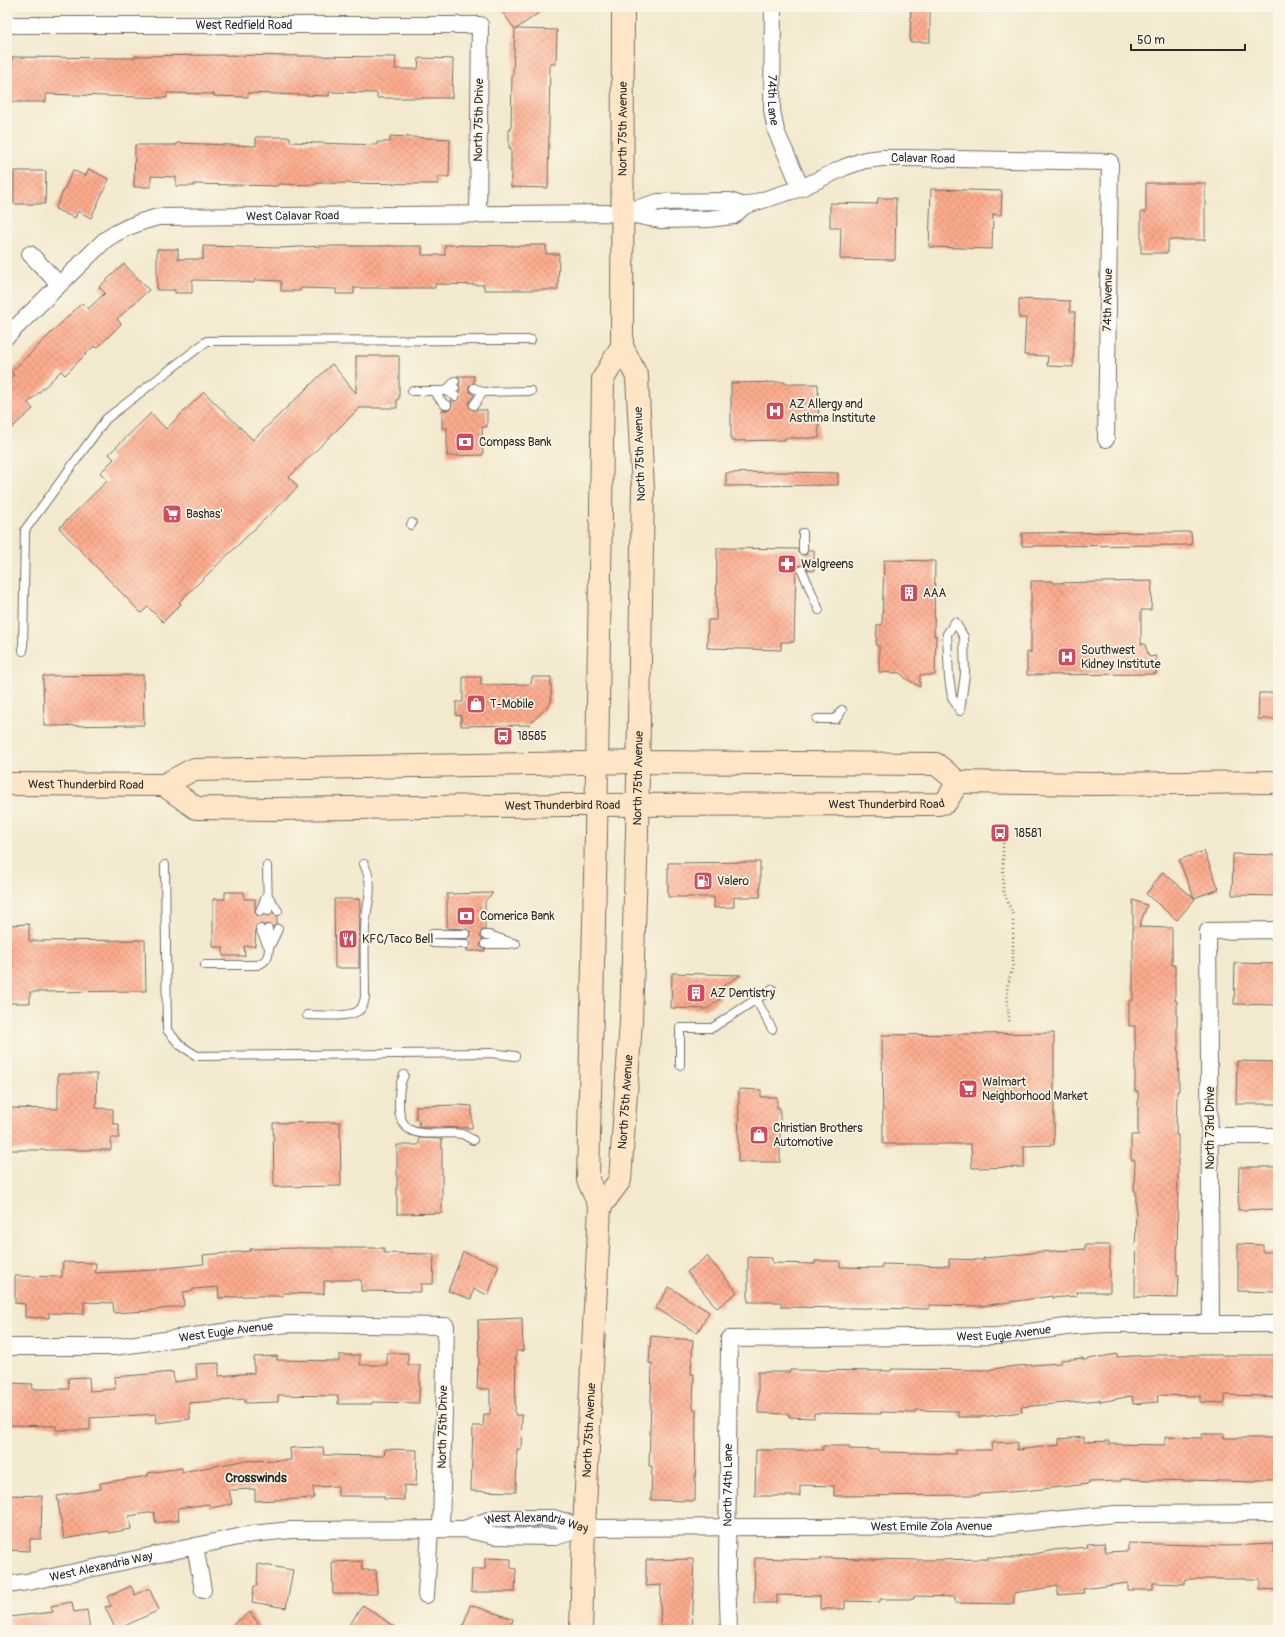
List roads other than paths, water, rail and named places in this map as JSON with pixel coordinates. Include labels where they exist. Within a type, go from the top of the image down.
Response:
[{"type":"main road","name":"North 75th Avenue","points":[[600,1207],[620,1180],[632,1006],[638,804],[642,489],[637,377],[622,346],[623,7]]},
{"type":"main road","name":"North 75th Avenue","points":[[581,1630],[584,1528],[600,1207],[588,1180],[603,379],[622,346]]},
{"type":"main road","name":"West Thunderbird Road","points":[[7,784],[164,785],[192,770],[638,762],[936,764],[958,782],[1091,784],[1278,782]]},
{"type":"main road","name":"West Thunderbird Road","points":[[164,785],[196,808],[276,809],[638,804],[942,804],[946,802],[958,782]]},
{"type":"street","name":"74th Lane","points":[[773,7],[772,110],[776,131],[801,188]]},
{"type":"street","name":"West Redfield Road","points":[[7,25],[480,25]]},
{"type":"street","name":"North 75th Drive","points":[[478,215],[480,25]]},
{"type":"street","name":"Calavar Road","points":[[623,213],[660,220],[730,201],[744,206],[801,188],[845,167],[865,160],[882,158],[1110,162]]},
{"type":"street","name":"74th Avenue","points":[[1106,439],[1110,162]]},
{"type":"street","name":"West Calavar Road","points":[[7,336],[105,240],[119,230],[135,223],[158,217],[623,213]]},
{"type":"street","points":[[30,254],[59,284]]},
{"type":"street","name":"North 73rd Drive","points":[[1211,1324],[1208,931],[1278,930]]},
{"type":"street","points":[[1210,1136],[1278,1136]]},
{"type":"street","name":"West Eugie Avenue","points":[[7,1347],[114,1347],[288,1324],[446,1326]]},
{"type":"street","name":"West Eugie Avenue","points":[[729,1339],[962,1338],[999,1336],[1090,1325],[1278,1324]]},
{"type":"street","name":"North 75th Drive","points":[[435,1529],[446,1326]]},
{"type":"street","name":"North 74th Lane","points":[[729,1339],[727,1527],[729,1630]]},
{"type":"street","name":"West Emile Zola Avenue","points":[[584,1528],[991,1526],[1115,1514],[1278,1513]]},
{"type":"street","name":"West Alexandria Way","points":[[7,1585],[33,1581],[252,1534],[291,1530],[464,1529],[495,1536],[555,1537],[584,1528]]},
{"type":"street","points":[[426,1595],[435,1529]]},
{"type":"street","points":[[195,1546],[203,1590]]},
{"type":"lane","points":[[23,651],[25,530],[106,419],[207,341],[531,340]]},
{"type":"lane","points":[[412,391],[446,391],[455,388],[446,391]]},
{"type":"lane","points":[[474,388],[483,392],[531,391]]},
{"type":"lane","points":[[432,391],[445,405],[447,405]]},
{"type":"lane","points":[[474,405],[483,392]]},
{"type":"lane","points":[[803,533],[803,550]]},
{"type":"lane","points":[[802,570],[819,610]]},
{"type":"lane","points":[[955,622],[964,637],[965,674],[960,711],[952,697],[949,678],[947,634],[955,622]]},
{"type":"lane","points":[[817,719],[836,719],[842,710]]},
{"type":"lane","points":[[307,1015],[352,1014],[359,1010],[363,1005],[365,997],[365,927],[370,890],[370,877],[364,864]]},
{"type":"lane","points":[[165,865],[167,1030],[180,1045],[197,1056],[491,1053],[515,1056]]},
{"type":"lane","points":[[264,911],[267,896],[267,866]]},
{"type":"lane","points":[[267,896],[278,911]]},
{"type":"lane","points":[[206,965],[257,965],[264,963],[268,956],[268,949],[264,929]]},
{"type":"lane","points":[[268,949],[278,929]]},
{"type":"lane","points":[[432,934],[466,934]]},
{"type":"lane","points":[[485,935],[516,944],[485,944]]},
{"type":"lane","points":[[433,943],[466,944]]},
{"type":"lane","points":[[680,1065],[680,1028],[712,1028],[772,989]]},
{"type":"lane","points":[[756,999],[772,1029]]},
{"type":"lane","points":[[404,1075],[399,1084],[399,1116],[406,1127],[420,1134],[463,1134],[472,1140]]},
{"type":"place","name":"AZ Allergy and Asthma Institute","points":[[775,411]]},
{"type":"place","name":"Compass Bank","points":[[465,442]]},
{"type":"place","name":"Bashas'","points":[[172,514]]},
{"type":"place","name":"Walgreens","points":[[787,564]]},
{"type":"place","name":"AAA","points":[[909,593]]},
{"type":"place","name":"Southwest Kidney Institute","points":[[1067,657]]},
{"type":"place","name":"T-Mobile","points":[[476,704]]},
{"type":"place","name":"18585","points":[[503,736]]},
{"type":"place","name":"18581","points":[[1000,833]]},
{"type":"place","name":"Valero","points":[[703,881]]},
{"type":"place","name":"Comerica Bank","points":[[466,916]]},
{"type":"place","name":"KFC/Taco Bell","points":[[348,939]]},
{"type":"place","name":"AZ Dentistry","points":[[696,993]]},
{"type":"place","name":"Walmart Neighborhood Market","points":[[968,1089]]},
{"type":"place","name":"Christian Brothers Automotive","points":[[759,1135]]},
{"type":"district","name":"Crosswinds","points":[[256,1478]]}]
